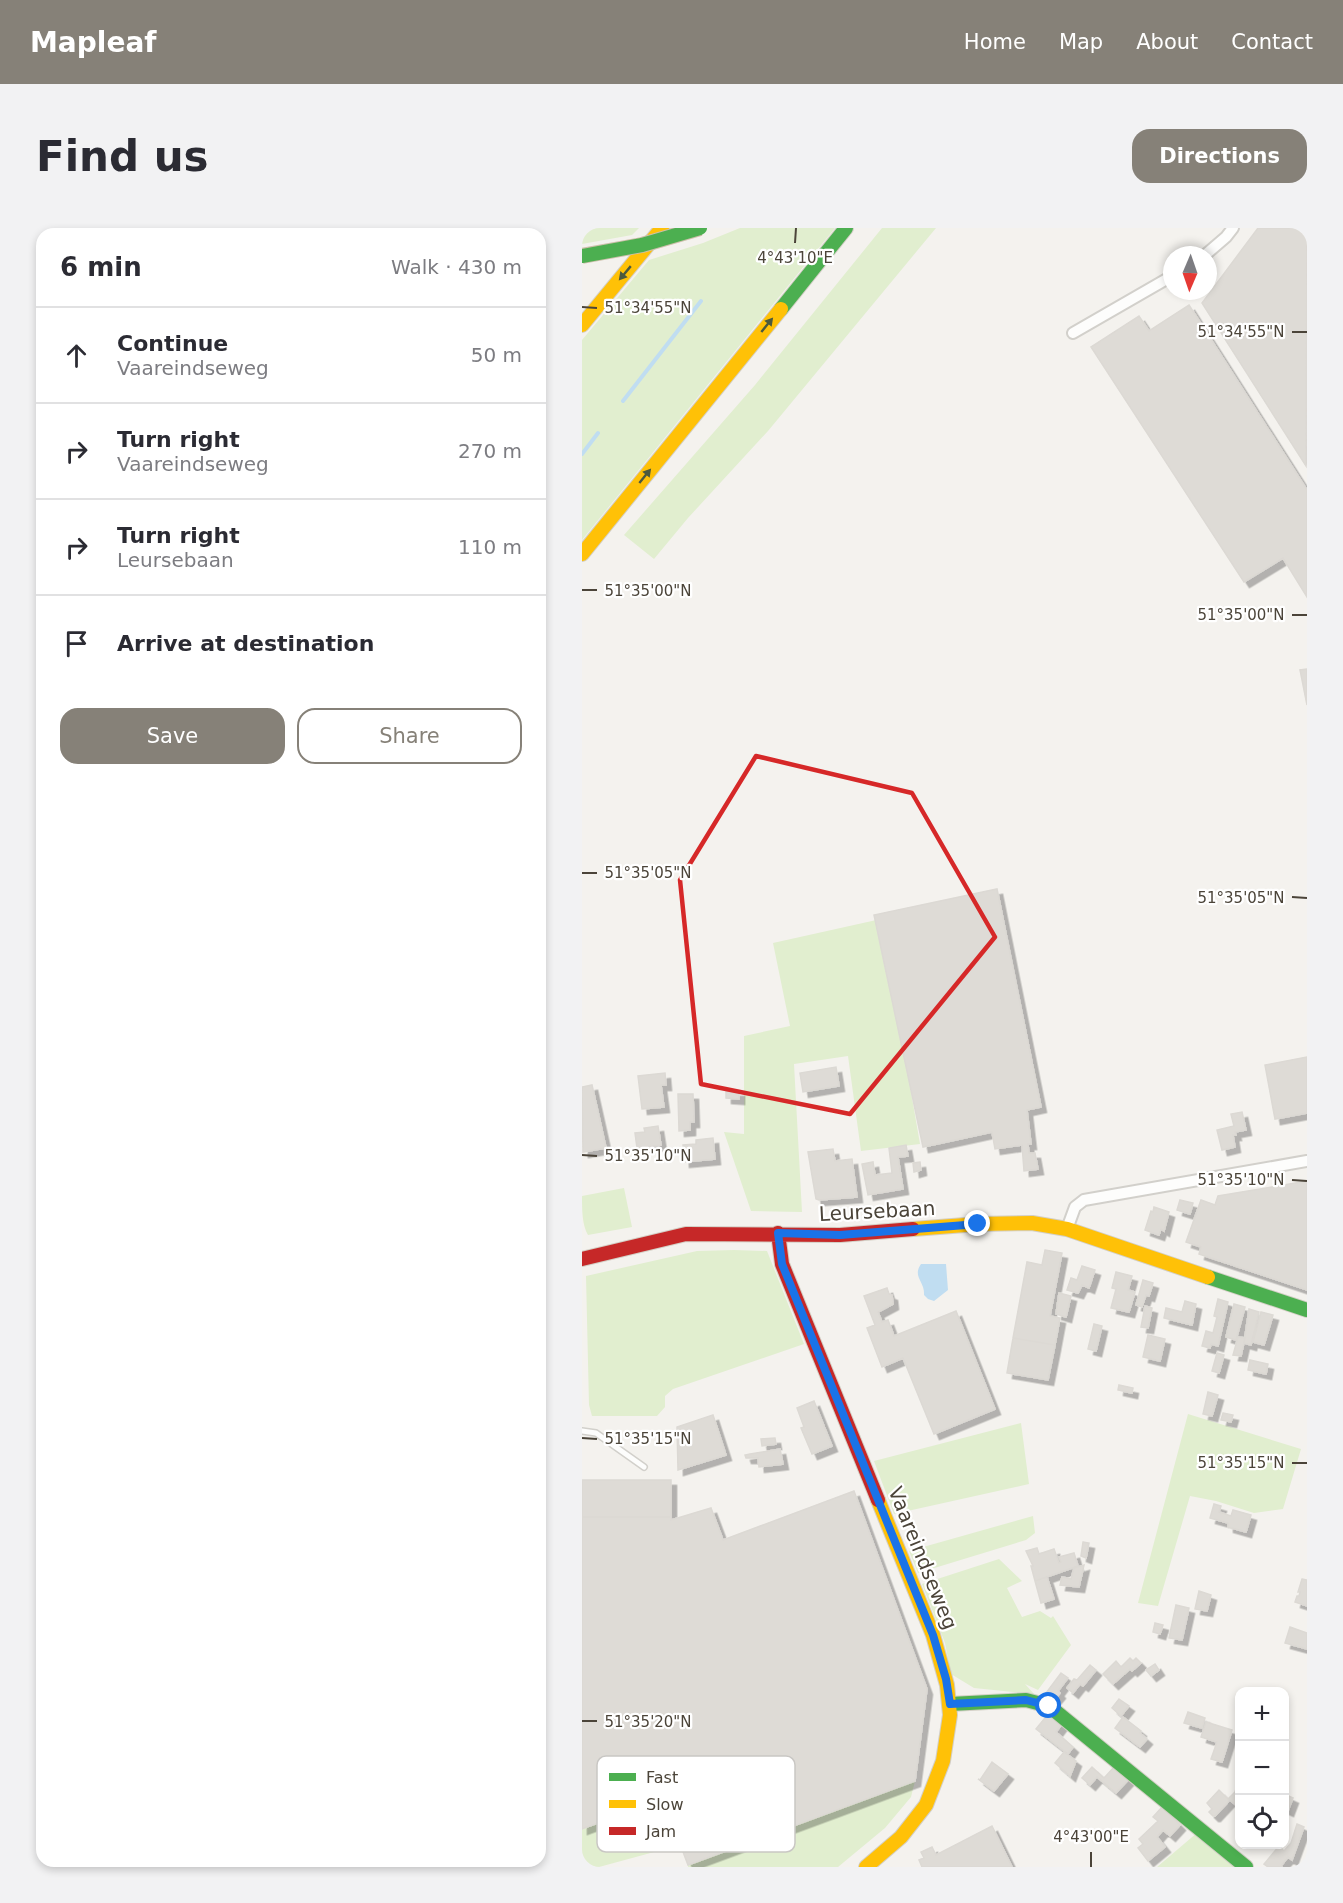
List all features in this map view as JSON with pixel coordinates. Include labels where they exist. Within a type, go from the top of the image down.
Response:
[{"type":"main road","points":[[582,325],[662,228]]},
{"type":"main road","points":[[582,256],[621,250],[700,228]]},
{"type":"main road","points":[[582,554],[846,228]]},
{"type":"main road","name":"Leursebaan","points":[[582,1259],[686,1234],[840,1235],[1032,1222],[1066,1229],[1307,1310]]},
{"type":"main road","name":"Vaareindseweg","points":[[778,1233],[782,1264],[933,1635],[946,1679],[950,1704],[950,1734],[939,1775],[920,1815],[889,1850],[866,1867]]},
{"type":"main road","points":[[950,1704],[1026,1700],[1049,1706],[1246,1867]]},
{"type":"street","points":[[1216,246],[1233,228]]},
{"type":"street","points":[[1073,333],[1163,281]]},
{"type":"street","points":[[1066,1229],[1075,1206],[1084,1200],[1307,1161]]},
{"type":"lane","points":[[582,1431],[596,1433],[644,1467]]},
{"type":"highlighted area","points":[[756,756],[912,793],[995,937],[850,1114],[701,1084],[680,880]]},
{"type":"green space","points":[[582,228],[639,228],[632,235],[582,244]]},
{"type":"green space","points":[[740,228],[835,228],[582,540],[582,340],[649,260],[703,243]]},
{"type":"green space","points":[[882,228],[936,228],[768,431],[688,518],[654,559],[624,535],[755,385]]},
{"type":"green space","points":[[881,919],[920,1144],[861,1151],[848,1056],[794,1064],[802,1212],[751,1211],[724,1132],[744,1134],[744,1036],[790,1026],[773,943]]},
{"type":"green space","points":[[624,1188],[632,1227],[588,1235],[583,1222],[582,1196]]},
{"type":"green space","points":[[697,1251],[767,1251],[804,1344],[673,1389],[665,1396],[665,1407],[657,1416],[592,1416],[589,1405],[586,1276]]},
{"type":"green space","points":[[1188,1414],[1301,1449],[1283,1509],[1254,1513],[1216,1501],[1190,1496],[1158,1606],[1138,1603]]},
{"type":"green space","points":[[1021,1423],[1029,1484],[894,1514],[874,1461]]},
{"type":"green space","points":[[1033,1516],[1035,1533],[1026,1540],[918,1573],[909,1551]]},
{"type":"green space","points":[[999,1559],[1022,1581],[1007,1588],[1022,1617],[1040,1611],[1051,1618],[1053,1616],[1071,1645],[1038,1690],[1025,1684],[1034,1694],[974,1688],[951,1674],[945,1643],[922,1584]]},
{"type":"green space","points":[[915,1781],[911,1797],[885,1828],[838,1867],[688,1867],[688,1865],[723,1852],[795,1852],[795,1825]]},
{"type":"green space","points":[[597,1823],[597,1852],[654,1852],[599,1867],[582,1867],[582,1829]]},
{"type":"green space","points":[[1198,1832],[1239,1867],[1157,1867]]},
{"type":"water","points":[[921,1264],[946,1264],[948,1290],[934,1301],[924,1295],[918,1276]]},
{"type":"building","points":[[1258,228],[1307,228],[1306,466],[1202,303],[1204,300],[1217,300],[1217,283]]},
{"type":"building","points":[[1189,305],[1307,490],[1307,597],[1283,558],[1244,582],[1091,347],[1139,316],[1149,331]]},
{"type":"building","points":[[1307,669],[1307,705],[1300,670]]},
{"type":"building","points":[[997,889],[1041,1107],[1027,1110],[1031,1144],[1028,1144],[1029,1153],[1035,1153],[1038,1169],[1024,1171],[1022,1145],[995,1149],[992,1132],[923,1147],[874,915]]},
{"type":"building","points":[[1307,1057],[1307,1113],[1275,1119],[1265,1065]]},
{"type":"building","points":[[836,1067],[839,1086],[803,1092],[800,1073]]},
{"type":"building","points":[[665,1073],[666,1085],[661,1085],[664,1107],[642,1109],[638,1076]]},
{"type":"building","points":[[592,1085],[606,1148],[583,1152],[582,1087]]},
{"type":"building","points":[[726,1091],[739,1091],[739,1099],[726,1098]]},
{"type":"building","points":[[678,1094],[693,1094],[694,1122],[690,1122],[690,1130],[679,1131]]},
{"type":"building","points":[[1242,1112],[1246,1130],[1235,1132],[1236,1135],[1233,1135],[1235,1147],[1222,1150],[1217,1130],[1234,1126],[1231,1114]]},
{"type":"building","points":[[658,1126],[661,1145],[637,1148],[635,1133],[645,1132],[644,1128]]},
{"type":"building","points":[[713,1138],[715,1159],[684,1162],[683,1145],[696,1144],[696,1140]]},
{"type":"building","points":[[906,1145],[908,1156],[898,1157],[903,1189],[868,1195],[862,1164],[873,1162],[875,1175],[892,1173],[889,1148]]},
{"type":"building","points":[[833,1149],[835,1161],[852,1159],[857,1197],[816,1199],[808,1152]]},
{"type":"building","points":[[920,1162],[921,1170],[914,1172],[913,1163]]},
{"type":"building","points":[[1307,1181],[1307,1290],[1199,1254],[1201,1247],[1186,1242],[1201,1200],[1215,1205],[1218,1196]]},
{"type":"building","points":[[1180,1200],[1193,1203],[1190,1214],[1177,1210]]},
{"type":"building","points":[[1154,1207],[1169,1212],[1164,1231],[1161,1229],[1159,1235],[1145,1230]]},
{"type":"building","points":[[1045,1250],[1062,1253],[1050,1316],[1060,1318],[1055,1345],[1013,1338],[1027,1262],[1042,1265]]},
{"type":"building","points":[[1082,1266],[1095,1270],[1089,1288],[1082,1285],[1078,1293],[1067,1290],[1071,1278],[1077,1280]]},
{"type":"building","points":[[1116,1272],[1132,1276],[1128,1290],[1135,1292],[1129,1312],[1111,1308],[1116,1289],[1112,1288]]},
{"type":"building","points":[[1143,1280],[1153,1283],[1142,1307],[1136,1305]]},
{"type":"building","points":[[887,1288],[889,1294],[892,1295],[893,1304],[878,1312],[882,1322],[888,1320],[894,1336],[956,1311],[995,1409],[934,1434],[903,1358],[882,1367],[867,1328],[875,1325],[864,1296]]},
{"type":"building","points":[[1059,1293],[1071,1296],[1066,1317],[1056,1314]]},
{"type":"building","points":[[1218,1299],[1228,1302],[1218,1346],[1211,1344],[1210,1348],[1202,1346],[1206,1331],[1213,1333]]},
{"type":"building","points":[[1185,1301],[1196,1304],[1192,1325],[1164,1318],[1166,1308],[1182,1312]]},
{"type":"building","points":[[1234,1304],[1245,1307],[1236,1340],[1226,1337]]},
{"type":"building","points":[[1145,1306],[1152,1308],[1148,1328],[1141,1327]]},
{"type":"building","points":[[1249,1309],[1259,1312],[1251,1345],[1244,1343]]},
{"type":"building","points":[[1261,1312],[1273,1315],[1264,1345],[1253,1342]]},
{"type":"building","points":[[1094,1324],[1102,1326],[1096,1351],[1088,1349]]},
{"type":"building","points":[[1148,1335],[1165,1339],[1160,1361],[1143,1357]]},
{"type":"building","points":[[1238,1337],[1245,1338],[1241,1356],[1233,1355]]},
{"type":"building","points":[[1013,1338],[1055,1345],[1048,1380],[1007,1373]]},
{"type":"building","points":[[1217,1353],[1224,1355],[1219,1373],[1212,1371]]},
{"type":"building","points":[[1250,1360],[1268,1364],[1266,1374],[1248,1370]]},
{"type":"building","points":[[1119,1385],[1133,1388],[1132,1393],[1118,1390]]},
{"type":"building","points":[[1208,1392],[1218,1395],[1212,1416],[1203,1414]]},
{"type":"building","points":[[814,1401],[832,1446],[812,1454],[801,1428],[804,1427],[797,1408]]},
{"type":"building","points":[[1223,1413],[1233,1415],[1231,1422],[1221,1420]]},
{"type":"building","points":[[713,1415],[726,1455],[678,1470],[677,1427]]},
{"type":"building","points":[[775,1438],[776,1444],[762,1446],[761,1439]]},
{"type":"building","points":[[780,1449],[783,1464],[759,1467],[758,1458],[746,1458],[745,1455],[750,1454]]},
{"type":"building","points":[[582,1480],[671,1480],[671,1517],[582,1517]]},
{"type":"building","points":[[854,1491],[927,1689],[915,1781],[795,1825],[795,1756],[597,1756],[597,1823],[582,1829],[582,1517],[671,1517],[671,1520],[711,1508],[723,1540]]},
{"type":"building","points":[[1214,1504],[1221,1506],[1219,1512],[1231,1516],[1233,1510],[1251,1515],[1246,1532],[1228,1527],[1228,1523],[1210,1518]]},
{"type":"building","points":[[1083,1542],[1089,1543],[1086,1558],[1081,1556]]},
{"type":"building","points":[[1037,1548],[1039,1554],[1054,1549],[1059,1563],[1061,1562],[1059,1557],[1074,1553],[1078,1566],[1035,1581],[1031,1566],[1033,1566],[1026,1551]]},
{"type":"building","points":[[1084,1565],[1079,1587],[1060,1585],[1062,1577],[1071,1579],[1074,1568]]},
{"type":"building","points":[[1047,1577],[1054,1599],[1041,1603],[1035,1581]]},
{"type":"building","points":[[1302,1579],[1307,1580],[1307,1606],[1295,1602],[1299,1596]]},
{"type":"building","points":[[1199,1591],[1211,1595],[1207,1611],[1195,1609]]},
{"type":"building","points":[[1176,1605],[1189,1608],[1182,1640],[1169,1638]]},
{"type":"building","points":[[1155,1623],[1163,1625],[1160,1634],[1153,1632]]},
{"type":"building","points":[[1290,1627],[1307,1633],[1307,1649],[1285,1643]]},
{"type":"building","points":[[1130,1658],[1133,1661],[1136,1658],[1141,1663],[1132,1671],[1130,1669],[1113,1684],[1103,1674],[1116,1661],[1121,1667]]},
{"type":"building","points":[[1155,1664],[1159,1670],[1151,1676],[1146,1670]]},
{"type":"building","points":[[1090,1665],[1096,1670],[1083,1686],[1080,1684],[1073,1693],[1067,1688]]},
{"type":"building","points":[[1061,1673],[1068,1678],[1055,1699],[1046,1693]]},
{"type":"building","points":[[1119,1699],[1129,1706],[1121,1716],[1112,1708]]},
{"type":"building","points":[[1188,1712],[1205,1718],[1202,1728],[1184,1723]]},
{"type":"building","points":[[1049,1713],[1062,1724],[1056,1732],[1073,1747],[1068,1754],[1036,1729]]},
{"type":"building","points":[[1123,1717],[1141,1731],[1140,1733],[1147,1739],[1140,1747],[1115,1728]]},
{"type":"building","points":[[1206,1722],[1232,1730],[1222,1762],[1211,1759],[1217,1742],[1201,1737]]},
{"type":"building","points":[[1064,1752],[1076,1761],[1070,1776],[1055,1763]]},
{"type":"building","points":[[992,1762],[1008,1774],[994,1791],[978,1779],[980,1780]]},
{"type":"building","points":[[1092,1767],[1104,1778],[1114,1767],[1128,1780],[1116,1793],[1097,1777],[1090,1785],[1082,1778]]},
{"type":"building","points":[[1219,1790],[1228,1799],[1235,1792],[1235,1804],[1230,1800],[1215,1816],[1209,1812],[1212,1809],[1207,1803]]},
{"type":"building","points":[[1289,1796],[1293,1798],[1289,1808]]},
{"type":"building","points":[[1162,1807],[1180,1825],[1170,1836],[1163,1830],[1157,1837],[1165,1847],[1148,1861],[1138,1848],[1143,1844],[1139,1839],[1158,1821],[1153,1817]]},
{"type":"building","points":[[1297,1824],[1304,1827],[1292,1860],[1288,1857],[1282,1867],[1268,1867],[1264,1864],[1276,1849],[1284,1851],[1289,1849]]},
{"type":"building","points":[[992,1826],[1012,1867],[922,1867],[919,1860],[924,1858],[921,1852],[932,1847],[936,1855]]},
{"type":"building","points":[[683,1852],[723,1852],[688,1865]]},
{"type":"waterway","points":[[623,401],[701,301]]},
{"type":"waterway","points":[[582,454],[598,433]]},
{"type":"traffic: fast","points":[[582,256],[642,245],[700,228]]},
{"type":"traffic: fast","points":[[781,309],[846,228]]},
{"type":"traffic: fast","points":[[1208,1277],[1307,1310]]},
{"type":"traffic: fast","points":[[950,1704],[1026,1700],[1049,1706],[1246,1867]]},
{"type":"traffic: slow","points":[[582,325],[662,228]]},
{"type":"traffic: slow","points":[[582,554],[781,309]]},
{"type":"traffic: slow","points":[[913,1229],[1032,1223],[1067,1229],[1208,1277]]},
{"type":"traffic: slow","points":[[866,1867],[901,1837],[926,1805],[943,1761],[950,1715],[947,1685],[933,1635],[878,1500]]},
{"type":"traffic: jam","points":[[582,1259],[686,1234],[840,1235],[913,1229]]},
{"type":"traffic: jam","points":[[778,1233],[782,1264],[878,1500]]},
{"type":"route","points":[[978,1224],[840,1235],[778,1233],[779,1248],[782,1264],[933,1635],[946,1679],[950,1704],[1026,1700],[1049,1706]]}]
